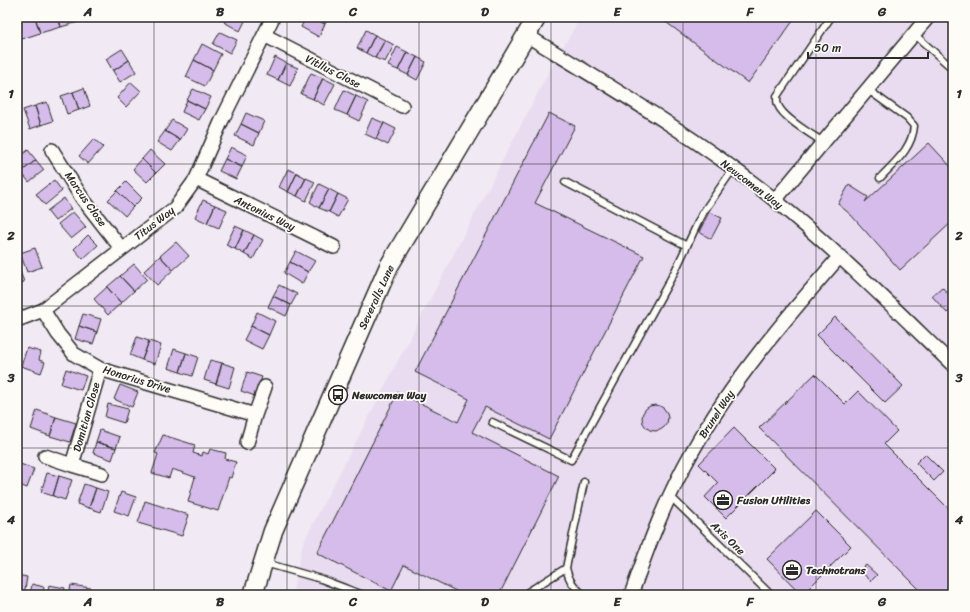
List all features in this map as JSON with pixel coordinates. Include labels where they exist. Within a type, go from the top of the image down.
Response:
[{"type":"street","name":"Titus Way","points":[[17,320],[42,310],[175,208],[196,179],[222,120],[273,17]]},
{"type":"street","name":"Severalls Lane","points":[[254,595],[273,531],[389,266],[537,17]]},
{"type":"street","points":[[775,200],[923,19]]},
{"type":"street","name":"Vitllus Close","points":[[264,35],[402,106]]},
{"type":"street","name":"Newcomen Way","points":[[526,35],[621,93],[708,150],[775,200],[840,256],[953,365]]},
{"type":"street","name":"Marcus Close","points":[[52,150],[82,198],[121,248]]},
{"type":"street","name":"Antonius Way","points":[[196,179],[334,247]]},
{"type":"street","name":"Brunel Way","points":[[631,595],[650,540],[692,452],[737,381],[766,343],[840,256]]},
{"type":"street","name":"Honorius Drive","points":[[42,310],[74,354],[100,369],[255,415]]},
{"type":"street","name":"Domitian Close","points":[[72,465],[100,369]]},
{"type":"street","points":[[247,443],[255,415],[266,387]]},
{"type":"street","name":"Domitian Close","points":[[45,456],[102,474]]},
{"type":"lane","points":[[823,142],[783,111],[778,105],[777,96],[831,17]]},
{"type":"lane","points":[[913,32],[953,69]]},
{"type":"lane","points":[[867,88],[914,126],[913,137],[906,151],[880,178]]},
{"type":"lane","points":[[492,422],[571,460],[687,246],[702,214],[733,169]]},
{"type":"lane","points":[[565,182],[687,246]]},
{"type":"lane","points":[[584,482],[566,568],[568,578],[573,586],[584,595]]},
{"type":"lane","name":"Axis One","points":[[670,496],[772,595]]},
{"type":"lane","points":[[263,562],[321,579],[363,595]]},
{"type":"lane","points":[[523,595],[566,568]]},
{"type":"shaded area","points":[[581,17],[953,17],[953,595],[292,595],[303,543],[555,60]]},
{"type":"building","points":[[25,17],[35,17],[40,33],[19,40],[17,20]]},
{"type":"building","points":[[35,17],[58,17],[61,27],[40,33]]},
{"type":"building","points":[[58,17],[81,17],[82,21],[61,27]]},
{"type":"building","points":[[81,17],[95,17],[82,21]]},
{"type":"building","points":[[226,17],[247,17],[240,31],[224,22]]},
{"type":"building","points":[[306,17],[312,17],[325,24],[319,37],[301,27]]},
{"type":"building","points":[[312,17],[329,17],[325,24]]},
{"type":"building","points":[[659,17],[796,17],[748,83]]},
{"type":"building","points":[[366,30],[375,35],[366,53],[357,48]]},
{"type":"building","points":[[220,32],[237,40],[230,53],[213,44]]},
{"type":"building","points":[[375,35],[385,40],[375,58],[366,53]]},
{"type":"building","points":[[385,40],[394,45],[385,62],[375,58]]},
{"type":"building","points":[[202,44],[221,54],[213,70],[194,60]]},
{"type":"building","points":[[397,47],[407,52],[398,70],[388,66]]},
{"type":"building","points":[[122,49],[129,60],[113,71],[106,59]]},
{"type":"building","points":[[407,52],[417,57],[408,75],[398,70]]},
{"type":"building","points":[[275,57],[286,63],[278,80],[267,75]]},
{"type":"building","points":[[417,57],[426,62],[417,80],[408,75]]},
{"type":"building","points":[[129,60],[136,72],[120,82],[113,71]]},
{"type":"building","points":[[194,60],[213,70],[205,86],[186,77]]},
{"type":"building","points":[[286,63],[298,68],[290,86],[278,80]]},
{"type":"building","points":[[311,73],[323,78],[313,99],[301,94]]},
{"type":"building","points":[[323,78],[335,84],[324,105],[313,99]]},
{"type":"building","points":[[131,82],[141,91],[126,107],[117,98]]},
{"type":"building","points":[[84,88],[90,106],[79,110],[73,92]]},
{"type":"building","points":[[193,89],[211,97],[205,109],[187,100]]},
{"type":"building","points":[[344,90],[356,96],[347,115],[335,110]]},
{"type":"building","points":[[73,92],[79,110],[67,114],[61,96]]},
{"type":"building","points":[[356,96],[368,102],[359,121],[347,115]]},
{"type":"building","points":[[187,100],[205,109],[199,120],[182,112]]},
{"type":"building","points":[[47,102],[53,121],[41,125],[35,106]]},
{"type":"building","points":[[35,106],[41,125],[30,129],[23,110]]},
{"type":"building","points":[[246,113],[264,121],[259,133],[241,124]]},
{"type":"building","points":[[549,113],[575,126],[535,203],[644,256],[549,439],[485,407],[472,432],[559,476],[499,595],[464,595],[404,565],[391,591],[317,553],[398,392],[458,422],[469,399],[415,372]]},
{"type":"building","points":[[372,118],[384,123],[376,139],[365,134]]},
{"type":"building","points":[[172,120],[187,129],[180,140],[165,131]]},
{"type":"building","points":[[384,123],[396,129],[388,145],[376,139]]},
{"type":"building","points":[[241,124],[259,133],[254,145],[235,136]]},
{"type":"building","points":[[165,131],[180,140],[172,151],[157,142]]},
{"type":"building","points":[[94,139],[103,147],[88,164],[79,156]]},
{"type":"building","points":[[929,143],[953,169],[953,221],[900,270],[851,215],[838,204],[849,185],[868,197],[865,202]]},
{"type":"building","points":[[231,147],[247,155],[242,167],[225,159]]},
{"type":"building","points":[[28,150],[36,160],[21,172],[17,166],[17,159]]},
{"type":"building","points":[[150,150],[165,164],[156,173],[142,159]]},
{"type":"building","points":[[142,159],[156,173],[147,182],[133,169]]},
{"type":"building","points":[[225,159],[242,167],[236,179],[219,171]]},
{"type":"building","points":[[36,160],[44,170],[29,182],[21,172]]},
{"type":"building","points":[[288,169],[297,173],[288,192],[279,187]]},
{"type":"building","points":[[297,173],[306,178],[297,196],[288,192]]},
{"type":"building","points":[[306,178],[315,182],[306,201],[297,196]]},
{"type":"building","points":[[54,180],[62,191],[45,205],[36,194]]},
{"type":"building","points":[[126,182],[142,198],[133,207],[117,191]]},
{"type":"building","points":[[319,184],[329,189],[319,208],[310,202]]},
{"type":"building","points":[[329,189],[338,194],[329,212],[319,208]]},
{"type":"building","points":[[117,191],[133,207],[125,216],[108,200]]},
{"type":"building","points":[[338,194],[348,199],[338,217],[329,212]]},
{"type":"building","points":[[64,198],[71,209],[55,221],[47,211]]},
{"type":"building","points":[[203,200],[215,205],[207,223],[195,217]]},
{"type":"building","points":[[215,205],[227,210],[219,228],[207,223]]},
{"type":"building","points":[[73,212],[86,227],[71,239],[58,224]]},
{"type":"building","points":[[709,212],[722,218],[711,239],[699,232]]},
{"type":"building","points":[[235,226],[244,230],[235,249],[226,245]]},
{"type":"building","points":[[244,230],[254,235],[244,254],[235,249]]},
{"type":"building","points":[[88,235],[98,245],[83,259],[74,249]]},
{"type":"building","points":[[254,235],[263,240],[253,259],[244,254]]},
{"type":"building","points":[[176,242],[189,256],[173,270],[160,256]]},
{"type":"building","points":[[35,248],[42,267],[27,272],[20,253]]},
{"type":"building","points":[[296,251],[315,261],[308,272],[290,262]]},
{"type":"building","points":[[160,256],[173,270],[157,285],[144,271]]},
{"type":"building","points":[[290,262],[308,272],[302,284],[284,273]]},
{"type":"building","points":[[17,263],[24,282],[17,284]]},
{"type":"building","points":[[134,264],[147,279],[134,291],[120,276]]},
{"type":"building","points":[[120,276],[134,291],[121,303],[107,287]]},
{"type":"building","points":[[279,285],[297,294],[291,305],[273,296]]},
{"type":"building","points":[[107,287],[121,303],[108,315],[94,299]]},
{"type":"building","points":[[942,287],[953,299],[953,307],[947,313],[932,296]]},
{"type":"building","points":[[273,296],[291,305],[286,316],[268,307]]},
{"type":"building","points":[[257,312],[275,321],[269,335],[251,326]]},
{"type":"building","points":[[83,314],[101,319],[97,332],[79,326]]},
{"type":"building","points":[[835,317],[903,386],[885,403],[817,335]]},
{"type":"building","points":[[79,326],[97,332],[93,344],[75,339]]},
{"type":"building","points":[[251,326],[269,335],[262,349],[244,340]]},
{"type":"building","points":[[137,337],[149,341],[142,360],[130,355]]},
{"type":"building","points":[[149,341],[161,345],[155,364],[142,360]]},
{"type":"building","points":[[27,348],[41,352],[39,360],[45,362],[41,373],[21,366]]},
{"type":"building","points":[[174,349],[186,353],[180,372],[168,368]]},
{"type":"building","points":[[186,353],[198,357],[192,376],[180,372]]},
{"type":"building","points":[[210,360],[222,363],[216,384],[204,380]]},
{"type":"building","points":[[222,363],[235,367],[229,388],[216,384]]},
{"type":"building","points":[[66,369],[86,376],[81,390],[61,384]]},
{"type":"building","points":[[247,372],[262,377],[255,396],[241,391]]},
{"type":"building","points":[[815,374],[845,404],[858,391],[897,431],[884,444],[953,513],[953,595],[925,595],[759,428]]},
{"type":"building","points":[[120,385],[138,392],[132,407],[114,399]]},
{"type":"building","points":[[108,404],[128,409],[124,423],[105,417]]},
{"type":"building","points":[[655,405],[664,409],[668,418],[664,427],[655,431],[646,427],[642,418],[646,409]]},
{"type":"building","points":[[37,410],[56,417],[50,436],[31,429]]},
{"type":"building","points":[[56,417],[76,423],[70,442],[50,436]]},
{"type":"building","points":[[734,428],[775,469],[726,518],[705,497],[718,483],[699,464]]},
{"type":"building","points":[[100,430],[120,437],[116,448],[96,442]]},
{"type":"building","points":[[163,435],[195,445],[193,453],[202,456],[203,452],[208,454],[210,449],[226,453],[225,459],[236,462],[231,478],[229,477],[218,511],[188,502],[195,477],[172,469],[169,478],[152,473],[158,454],[155,453]]},
{"type":"building","points":[[96,442],[116,448],[112,460],[93,453]]},
{"type":"building","points":[[925,454],[943,472],[934,481],[916,463]]},
{"type":"building","points":[[20,464],[34,469],[27,488],[17,484],[17,474]]},
{"type":"building","points":[[47,473],[59,476],[53,496],[41,492]]},
{"type":"building","points":[[59,476],[72,480],[65,500],[53,496]]},
{"type":"building","points":[[84,484],[96,488],[89,508],[77,504]]},
{"type":"building","points":[[96,488],[108,492],[101,512],[89,508]]},
{"type":"building","points":[[121,492],[136,497],[129,516],[114,511]]},
{"type":"building","points":[[145,501],[189,515],[182,536],[138,523]]},
{"type":"building","points":[[816,511],[851,546],[802,595],[767,559]]},
{"type":"building","points":[[866,565],[877,575],[871,581],[860,571]]},
{"type":"building","points":[[17,575],[27,577],[24,595],[17,595]]},
{"type":"building","points":[[32,584],[44,587],[42,595],[30,595]]},
{"type":"building","points":[[49,585],[65,588],[64,595],[47,595]]},
{"type":"building","points":[[71,585],[91,588],[90,595],[69,595]]},
{"type":"place","name":"Newcomen Way","points":[[338,395]]},
{"type":"place","name":"Fusion Utilities","points":[[723,500]]},
{"type":"place","name":"Technotrans","points":[[792,570]]}]
